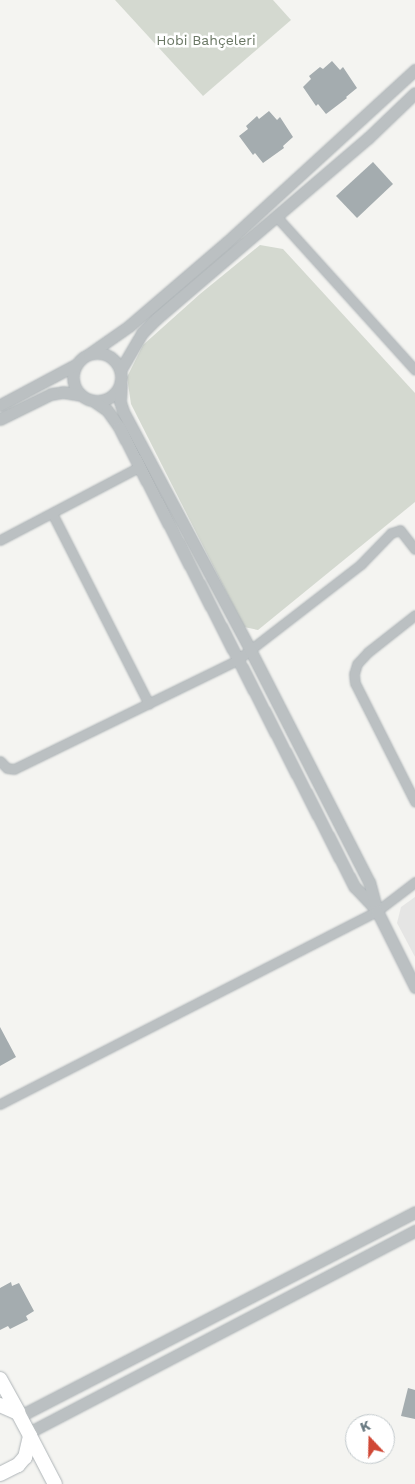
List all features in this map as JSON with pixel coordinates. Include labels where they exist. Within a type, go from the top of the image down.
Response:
[{"type":"main road","points":[[0,1379],[55,1484]]},
{"type":"main road","points":[[0,1405],[19,1415]]},
{"type":"main road","points":[[0,1474],[18,1465],[25,1456],[29,1435]]},
{"type":"street","points":[[0,405],[76,364],[129,326],[227,242],[415,70]]},
{"type":"street","points":[[415,93],[368,138],[156,318],[142,333],[121,370],[120,402],[123,411],[251,651],[369,882],[377,911],[415,986]]},
{"type":"street","points":[[276,216],[415,370]]},
{"type":"street","points":[[89,354],[97,353],[112,357],[121,370]]},
{"type":"street","points":[[76,364],[73,380],[80,395]]},
{"type":"street","points":[[95,402],[112,398],[121,385]]},
{"type":"street","points":[[0,419],[51,394],[63,392],[80,395],[107,410],[119,427],[354,886],[377,911]]},
{"type":"street","points":[[0,540],[139,467]]},
{"type":"street","points":[[52,513],[148,704]]},
{"type":"street","points":[[0,761],[7,768],[14,769],[237,660],[361,564],[390,533],[400,530],[415,549]]},
{"type":"street","points":[[415,615],[368,652],[357,664],[354,674],[355,682],[415,802]]},
{"type":"street","points":[[0,1104],[377,911],[415,882]]},
{"type":"street","points":[[19,1415],[415,1212]]},
{"type":"street","points":[[29,1435],[415,1231]]},
{"type":"shaded area","points":[[415,897],[415,957],[397,923],[401,907]]},
{"type":"green space","name":"Hobi Bahçeleri","points":[[115,0],[273,0],[291,20],[203,96]]},
{"type":"green space","points":[[260,245],[283,249],[415,393],[415,502],[258,630],[244,627],[131,404],[127,377],[143,345],[200,294]]},
{"type":"building","points":[[332,61],[340,70],[343,67],[357,88],[326,114],[318,104],[316,106],[303,87],[311,79],[309,76],[320,67],[323,69]]},
{"type":"building","points":[[269,111],[277,120],[280,117],[293,137],[283,146],[284,148],[263,163],[255,153],[253,155],[239,136],[248,129],[246,126],[257,116],[259,119]]},
{"type":"building","points":[[373,162],[393,184],[357,218],[336,196]]},
{"type":"building","points":[[0,1027],[16,1057],[0,1066]]},
{"type":"building","points":[[11,1282],[12,1286],[19,1283],[34,1311],[26,1316],[28,1320],[10,1329],[8,1326],[0,1330],[0,1288]]},
{"type":"building","points":[[408,1388],[415,1390],[415,1419],[401,1416]]}]
